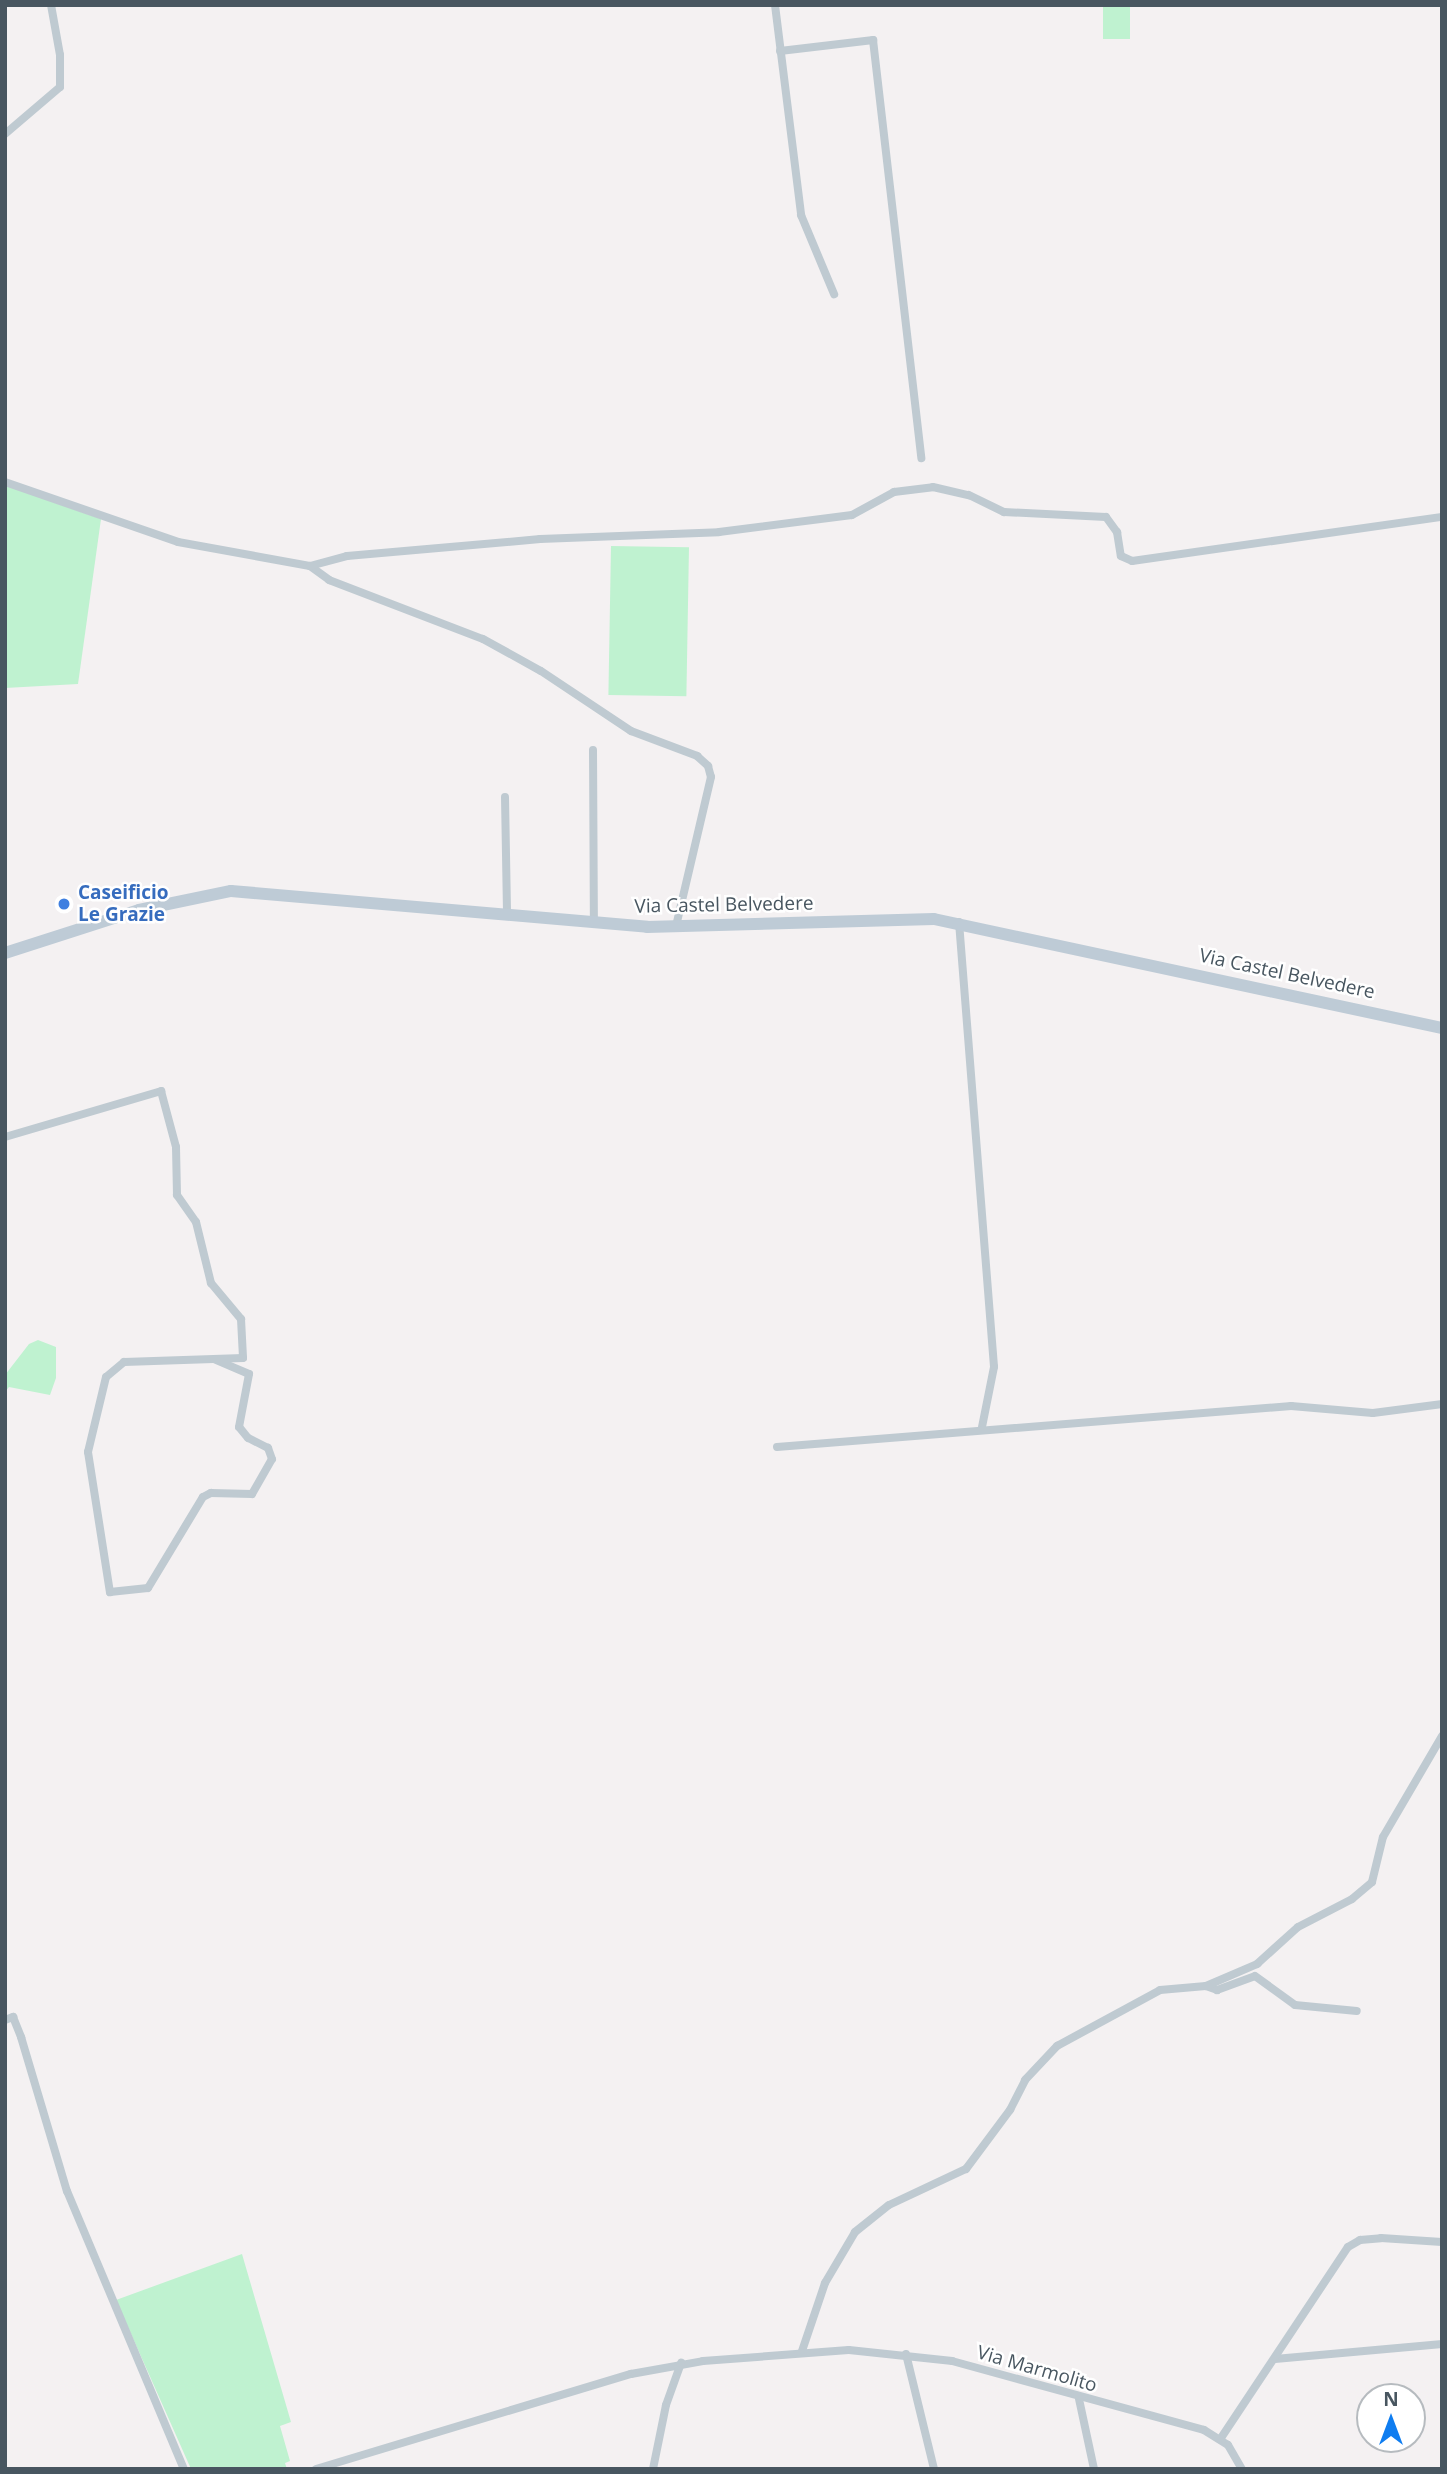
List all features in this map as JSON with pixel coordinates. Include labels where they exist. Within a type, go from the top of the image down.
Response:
[{"type":"street","points":[[5,134],[60,87],[60,55],[51,5]]},
{"type":"street","points":[[775,5],[801,215],[820,250],[834,294]]},
{"type":"street","points":[[780,51],[873,40],[921,458]]},
{"type":"street","points":[[5,482],[178,542],[310,566],[347,556],[540,539],[746,529],[852,515],[894,492],[933,487],[969,495],[1004,512],[1106,517],[1117,532],[1121,556],[1132,561],[1442,517]]},
{"type":"street","points":[[310,566],[329,580],[498,646],[605,716],[697,756],[708,766],[711,777],[676,926]]},
{"type":"street","points":[[593,750],[594,922]]},
{"type":"street","points":[[505,797],[507,915]]},
{"type":"street","name":"Via Castel Belvedere","points":[[5,953],[139,910],[231,891],[594,922],[676,926],[903,918],[959,922],[1442,1028]]},
{"type":"street","points":[[959,922],[994,1367],[982,1427]]},
{"type":"street","points":[[5,1137],[161,1091],[176,1147],[177,1195],[196,1222],[211,1283],[241,1320],[243,1358],[124,1362],[112,1368],[106,1377],[88,1452],[110,1592],[148,1588],[203,1497],[211,1493],[252,1494],[272,1459],[268,1448],[248,1438],[239,1427],[250,1374],[214,1359]]},
{"type":"street","points":[[777,1447],[982,1427],[1291,1406],[1373,1413],[1442,1404]]},
{"type":"street","points":[[802,2351],[825,2283],[855,2232],[889,2205],[966,2169],[1010,2110],[1025,2080],[1050,2052],[1160,1990],[1206,1986],[1266,1959],[1298,1927],[1352,1899],[1372,1882],[1383,1837],[1442,1736]]},
{"type":"street","points":[[1206,1986],[1217,1990],[1255,1976],[1295,2005],[1357,2011]]},
{"type":"street","points":[[5,2020],[13,2017],[21,2037],[67,2190],[184,2469]]},
{"type":"street","points":[[1242,2469],[1221,2438],[1275,2359],[1326,2276],[1355,2242],[1442,2242]]},
{"type":"street","points":[[1275,2359],[1442,2344]]},
{"type":"street","name":"Via Marmolito","points":[[316,2469],[526,2402],[681,2364],[802,2351],[906,2354],[973,2366],[1079,2399],[1204,2430],[1221,2438]]},
{"type":"street","points":[[906,2354],[934,2469]]},
{"type":"street","points":[[653,2469],[666,2405],[681,2364]]},
{"type":"street","points":[[1079,2399],[1094,2469]]},
{"type":"green space","points":[[1103,5],[1130,5],[1130,39],[1103,39]]},
{"type":"green space","points":[[5,485],[101,519],[78,684],[5,688]]},
{"type":"green space","points":[[611,546],[689,547],[686,696],[608,695]]},
{"type":"green space","points":[[38,1340],[56,1347],[56,1378],[50,1395],[9,1387],[5,1392],[5,1375],[29,1344]]},
{"type":"green space","points":[[242,2254],[291,2422],[280,2426],[290,2461],[285,2463],[287,2469],[191,2469],[116,2300]]},
{"type":"place","name":"Caseificio Le Grazie","points":[[64,904]]}]
